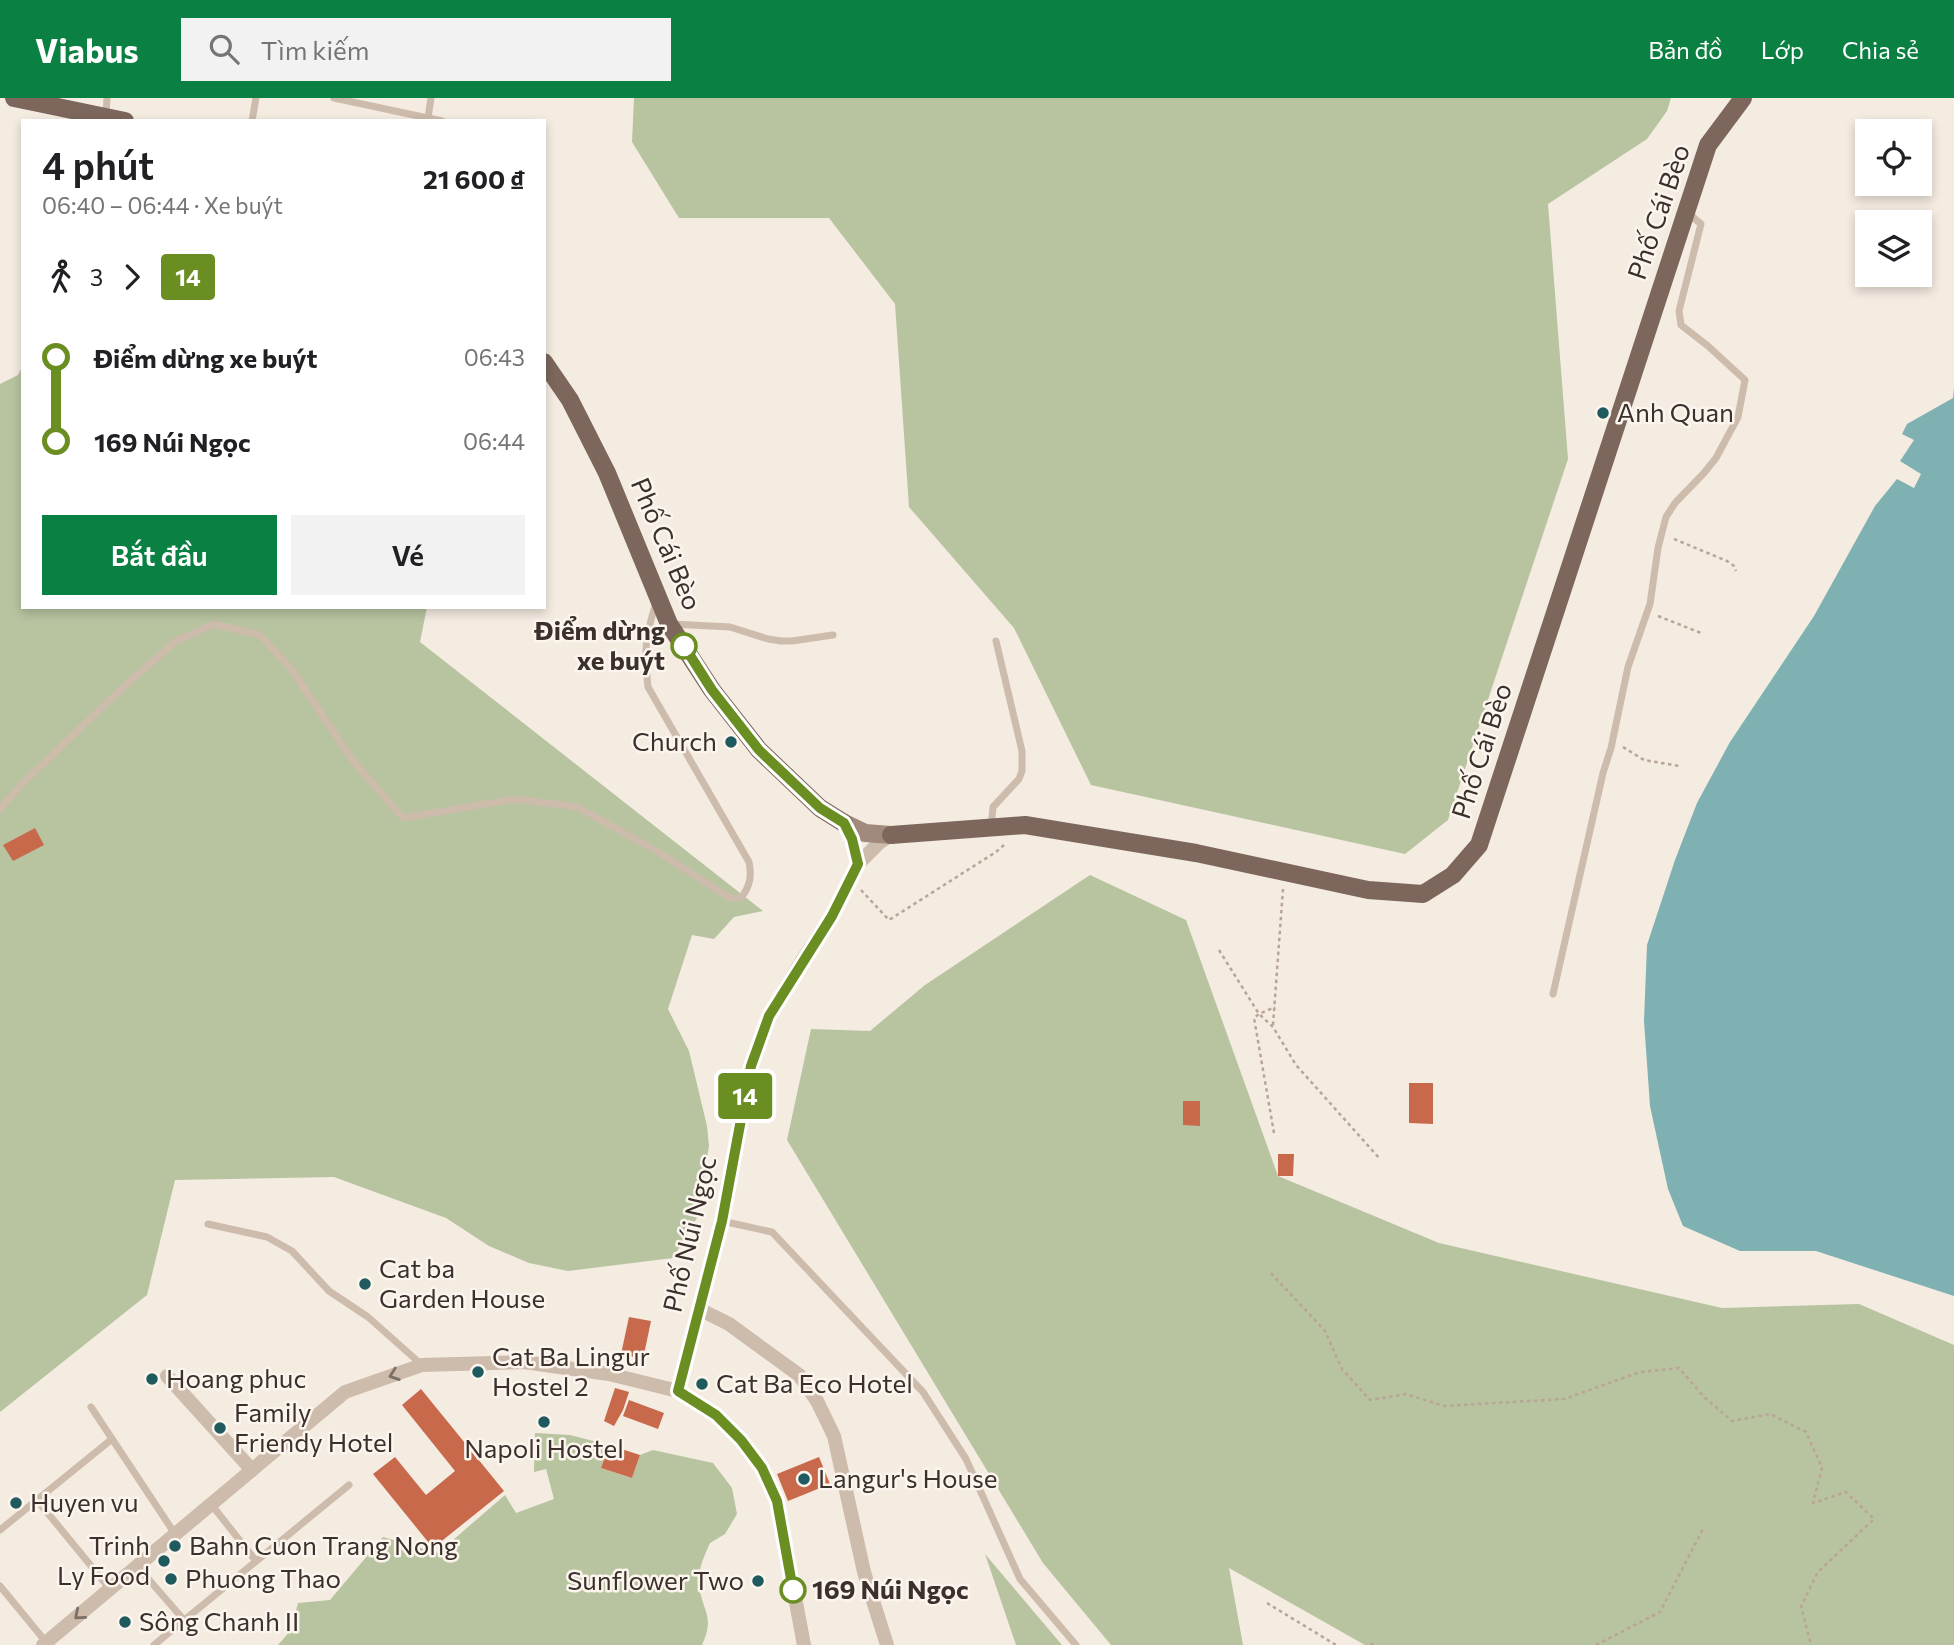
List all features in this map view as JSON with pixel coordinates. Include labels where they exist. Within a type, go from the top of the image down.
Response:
[{"type":"main road","points":[[14,98],[107,107],[122,119]]},
{"type":"main road","name":"Phố Cái Bèo","points":[[546,365],[570,400],[607,474],[669,624],[712,690],[759,750],[820,808],[844,823],[865,833],[891,835],[1025,825],[1196,853],[1368,890],[1423,894],[1452,875],[1479,845],[1708,145],[1743,98]]},
{"type":"street","points":[[844,823],[852,839],[858,864]]},
{"type":"street","points":[[858,864],[891,835]]},
{"type":"street","name":"Phố Núi Ngọc","points":[[678,1391],[722,1221],[751,1066],[769,1016],[832,916],[858,864]]},
{"type":"street","points":[[699,1309],[729,1324],[799,1375],[817,1402],[834,1436],[864,1572],[887,1645]]},
{"type":"street","points":[[45,1644],[345,1392],[422,1365],[524,1362],[609,1374],[678,1391],[716,1415],[741,1440],[762,1468],[777,1501],[804,1645]]},
{"type":"street","points":[[167,1376],[252,1470]]},
{"type":"lane","points":[[252,119],[256,98]]},
{"type":"lane","points":[[334,98],[433,119]]},
{"type":"lane","points":[[428,118],[431,98]]},
{"type":"lane","points":[[1553,994],[1628,667],[1648,612],[1665,517],[1716,458],[1738,417],[1745,380],[1681,324],[1679,311],[1701,224],[1686,211]]},
{"type":"lane","points":[[0,809],[23,783],[120,690],[176,641],[214,624],[260,635],[292,670],[353,761],[403,818],[515,799],[577,807],[655,850],[730,898],[741,898],[751,879],[749,862],[648,687],[645,654],[648,628],[658,597]]},
{"type":"lane","points":[[669,624],[730,627],[780,641],[833,635]]},
{"type":"lane","points":[[991,828],[993,807],[1020,779],[1022,762],[1022,751],[996,641]]},
{"type":"lane","points":[[722,1221],[772,1232],[923,1392],[966,1459],[1020,1579],[1076,1645]]},
{"type":"lane","points":[[208,1224],[267,1237],[292,1251],[329,1291],[368,1317],[422,1365]]},
{"type":"lane","points":[[90,1407],[176,1534]]},
{"type":"lane","points":[[0,1530],[112,1439]]},
{"type":"lane","points":[[154,1645],[349,1485]]},
{"type":"lane","points":[[37,1500],[110,1589]]},
{"type":"lane","points":[[211,1504],[256,1561]]},
{"type":"lane","points":[[137,1566],[184,1620]]},
{"type":"lane","points":[[0,1586],[45,1644]]},
{"type":"path","points":[[1671,537],[1727,561],[1736,571]]},
{"type":"path","points":[[1648,612],[1701,633]]},
{"type":"path","points":[[1613,737],[1626,751],[1644,760],[1679,766]]},
{"type":"path","points":[[851,879],[889,920],[996,852],[1025,825]]},
{"type":"path","points":[[1273,1027],[1284,872]]},
{"type":"path","points":[[1219,950],[1259,1014],[1273,1027],[1296,1065],[1380,1159]]},
{"type":"path","points":[[1274,1133],[1254,1018],[1275,1007]]},
{"type":"path","points":[[1271,1273],[1325,1331],[1342,1369],[1370,1399],[1406,1394],[1444,1406],[1564,1399],[1640,1372],[1678,1368],[1704,1397],[1732,1421],[1770,1415],[1806,1432],[1822,1468],[1812,1503],[1846,1492],[1874,1519],[1818,1572],[1801,1606],[1811,1645]]},
{"type":"path","points":[[1596,1645],[1660,1612],[1704,1527]]},
{"type":"path","points":[[1267,1603],[1336,1645]]},
{"type":"green space","points":[[634,98],[1671,98],[1667,111],[1647,139],[1548,204],[1568,459],[1448,820],[1405,854],[1091,785],[1014,628],[909,507],[895,304],[829,218],[679,218],[632,142]]},
{"type":"green space","points":[[21,369],[21,609],[427,609],[420,642],[763,911],[734,917],[714,939],[692,935],[668,1009],[689,1051],[707,1126],[709,1146],[697,1218],[673,1258],[568,1271],[529,1263],[489,1246],[446,1218],[334,1177],[175,1180],[147,1295],[0,1412],[0,384],[18,375]]},
{"type":"green space","points":[[1090,875],[1186,920],[1278,1176],[1439,1243],[1722,1308],[1859,1304],[1954,1345],[1954,1645],[1365,1645],[1229,1568],[1243,1645],[1111,1645],[1043,1563],[787,1140],[811,1029],[870,1031],[925,985]]},
{"type":"green space","points":[[535,1433],[570,1435],[609,1445],[601,1468],[632,1478],[640,1455],[653,1450],[713,1463],[732,1488],[737,1514],[725,1534],[710,1543],[699,1575],[699,1586],[708,1621],[702,1645],[278,1645],[291,1630],[298,1603],[330,1600],[383,1537],[438,1553],[505,1495],[516,1513],[554,1499],[546,1469],[534,1472]]},
{"type":"green space","points":[[985,1554],[1062,1645],[1016,1645]]},
{"type":"water","points":[[1954,388],[1954,1296],[1816,1251],[1740,1251],[1683,1226],[1668,1189],[1650,1106],[1644,1021],[1647,945],[1697,803],[1730,742],[1814,616],[1875,506],[1897,479],[1914,488],[1921,474],[1900,461],[1914,440],[1902,434],[1907,424],[1953,398]]},
{"type":"building","points":[[35,828],[44,845],[13,861],[3,845]]},
{"type":"building","points":[[1409,1083],[1433,1083],[1433,1124],[1409,1123]]},
{"type":"building","points":[[1183,1101],[1200,1101],[1200,1126],[1183,1125]]},
{"type":"building","points":[[1278,1154],[1294,1154],[1293,1176],[1278,1176]]},
{"type":"building","points":[[629,1317],[651,1321],[643,1359],[621,1354]]},
{"type":"building","points":[[615,1388],[629,1392],[614,1426],[604,1421]]},
{"type":"building","points":[[421,1389],[504,1491],[433,1548],[373,1474],[395,1457],[426,1495],[455,1471],[402,1405]]},
{"type":"building","points":[[629,1400],[664,1413],[658,1429],[623,1416]]},
{"type":"building","points":[[609,1445],[640,1455],[632,1478],[601,1468]]},
{"type":"building","name":"Langur's House","points":[[819,1457],[830,1484],[788,1501],[777,1474]]},
{"type":"bus line","name":"14","points":[[684,646],[712,690],[759,750],[820,808],[844,823],[852,839],[858,864],[832,916],[769,1016],[751,1066],[722,1221],[678,1391],[716,1415],[741,1440],[762,1468],[777,1501],[793,1590]]},
{"type":"place","name":"Anh Quan","points":[[1603,413]]},
{"type":"place","name":"Điểm dừng xe buýt","points":[[684,646]]},
{"type":"place","name":"Church","points":[[731,742]]},
{"type":"place","name":"Cat ba Garden House","points":[[365,1284]]},
{"type":"place","name":"Cat Ba Lingur Hostel 2","points":[[478,1372]]},
{"type":"place","name":"Hoang phuc","points":[[152,1379]]},
{"type":"place","name":"Cat Ba Eco Hotel","points":[[702,1384]]},
{"type":"place","name":"Napoli Hostel","points":[[544,1422]]},
{"type":"place","name":"Family Friendy Hotel","points":[[220,1428]]},
{"type":"place","name":"Langur's House","points":[[804,1479]]},
{"type":"place","name":"Huyen vu","points":[[16,1503]]},
{"type":"place","name":"Bahn Cuon Trang Nong","points":[[175,1546]]},
{"type":"place","name":"Trinh Ly Food","points":[[164,1561]]},
{"type":"place","name":"Phuong Thao","points":[[171,1579]]},
{"type":"place","name":"Sunflower Two","points":[[758,1581]]},
{"type":"place","name":"169 Núi Ngọc","points":[[793,1590]]},
{"type":"place","name":"Sông Chanh II","points":[[125,1622]]}]
